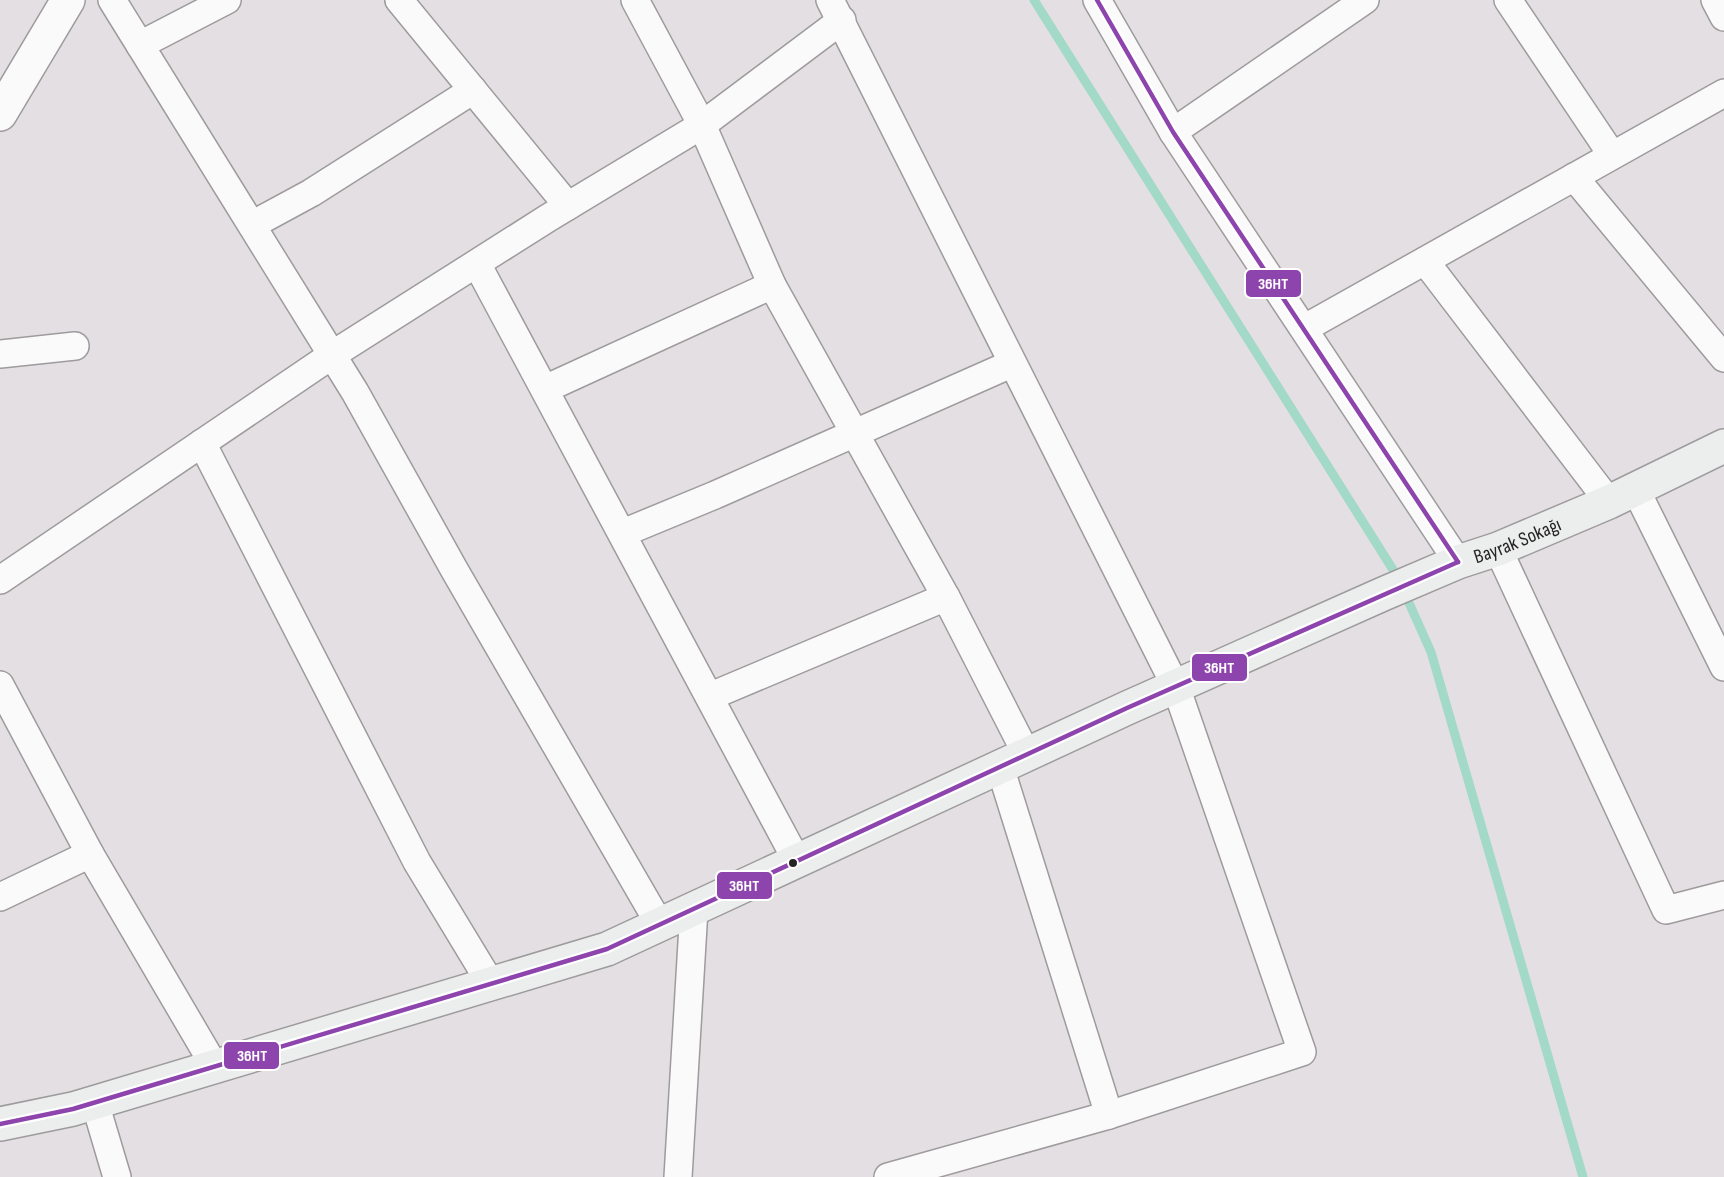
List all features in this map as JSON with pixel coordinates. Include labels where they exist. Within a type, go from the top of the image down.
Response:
[{"type":"main road","name":"Bayrak Sokağı","points":[[0,1124],[95,1102],[607,949],[1176,687],[1419,578],[1498,549],[1622,495],[1724,446]]},
{"type":"street","points":[[2,109],[68,0]]},
{"type":"street","points":[[112,0],[332,355],[660,925]]},
{"type":"street","points":[[140,45],[227,0]]},
{"type":"street","points":[[399,0],[568,206]]},
{"type":"street","points":[[635,0],[702,125],[772,285],[946,597],[1013,761],[1109,1115]]},
{"type":"street","points":[[1097,0],[1173,132],[1458,562]]},
{"type":"street","points":[[1173,132],[1365,0]]},
{"type":"street","points":[[1508,0],[1612,155]]},
{"type":"street","points":[[1715,0],[1724,17]]},
{"type":"street","points":[[0,580],[332,355],[568,206],[702,125],[836,10],[1011,364],[1176,687],[1302,1052],[1109,1115],[888,1177]]},
{"type":"street","points":[[252,225],[311,193],[473,90]]},
{"type":"street","points":[[1305,328],[1724,93]]},
{"type":"street","points":[[1574,177],[1724,358]]},
{"type":"street","points":[[1425,261],[1622,495],[1724,667]]},
{"type":"street","points":[[477,264],[711,696],[797,861]]},
{"type":"street","points":[[545,389],[772,285]]},
{"type":"street","points":[[0,354],[75,346]]},
{"type":"street","points":[[622,533],[1011,364]]},
{"type":"street","points":[[202,443],[417,862],[491,984]]},
{"type":"street","points":[[1498,549],[1666,910],[1724,895]]},
{"type":"street","points":[[711,696],[946,597]]},
{"type":"street","points":[[0,685],[90,854],[215,1067]]},
{"type":"street","points":[[0,897],[90,854]]},
{"type":"street","points":[[678,1177],[694,909]]},
{"type":"street","points":[[95,1102],[117,1177]]},
{"type":"waterway","points":[[1034,0],[1397,576],[1431,652],[1583,1177]]},
{"type":"transit line","name":"36HT","points":[[1097,0],[1173,132],[1458,562]]},
{"type":"transit line","name":"36HT","points":[[0,1124],[73,1109],[607,949],[1127,708],[1458,562]]}]
